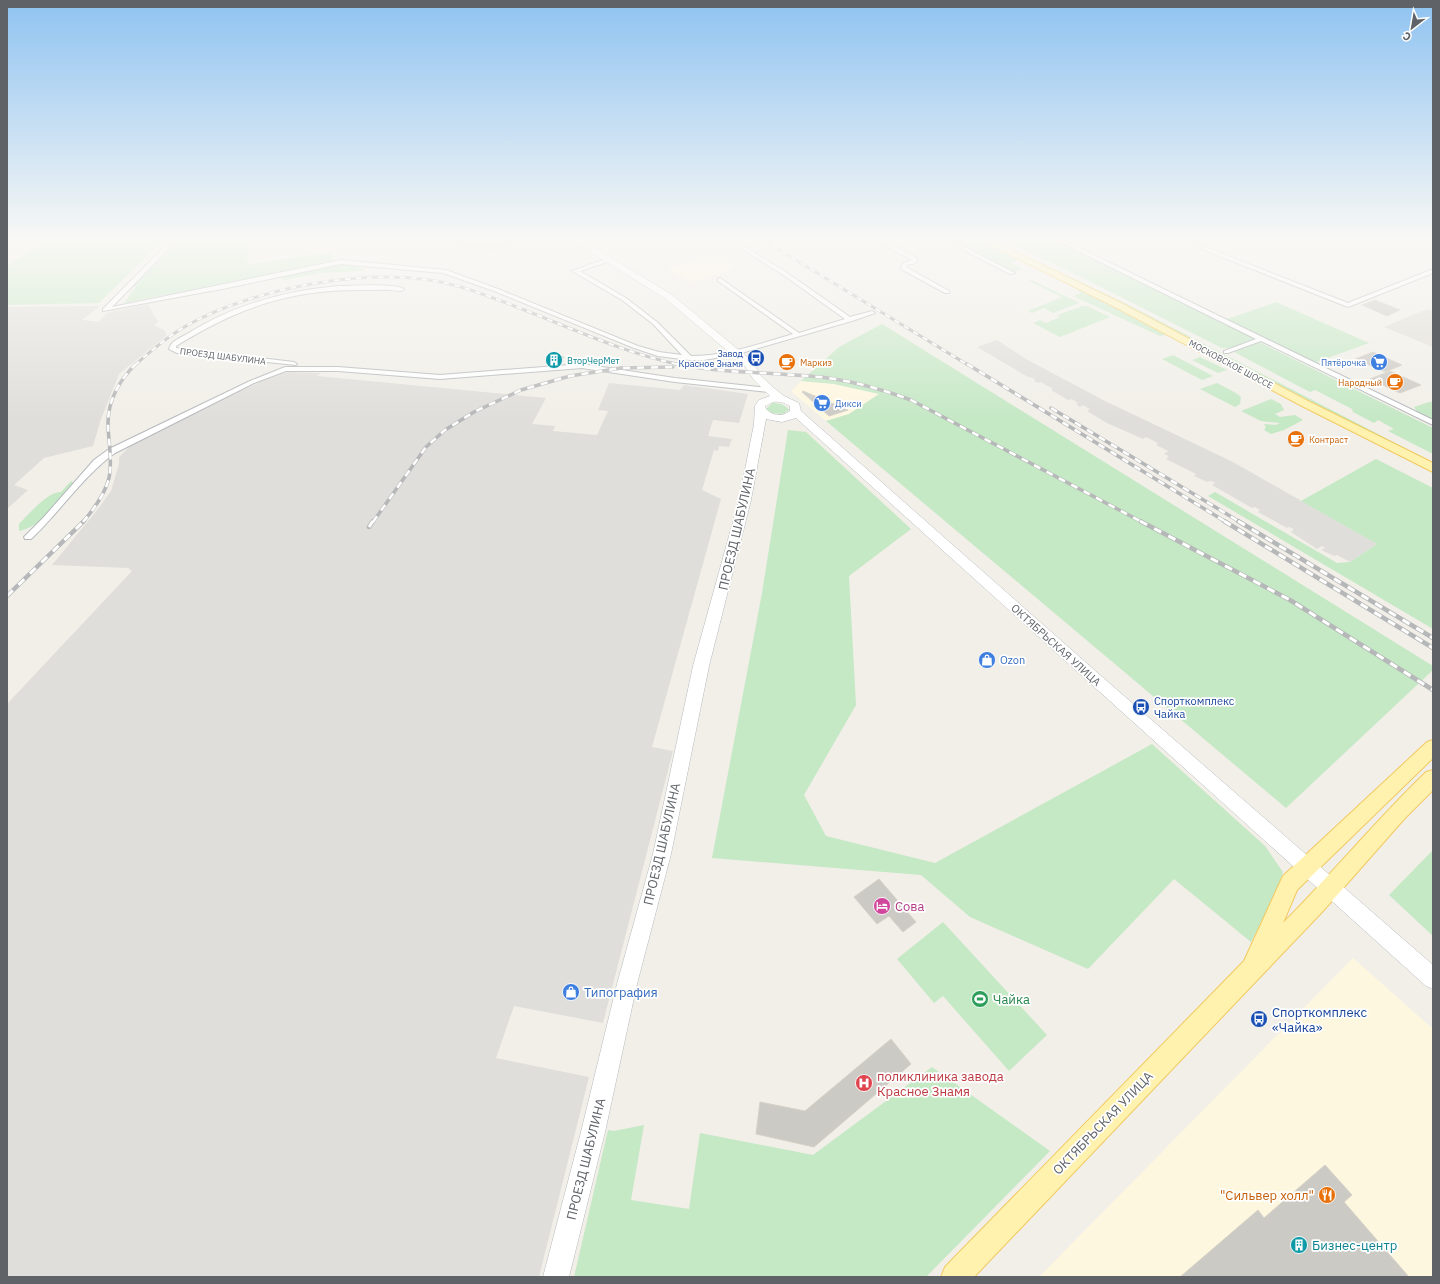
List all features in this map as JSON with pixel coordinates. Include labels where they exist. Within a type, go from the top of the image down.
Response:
[{"type":"main road","name":"МОСКОВСКОЕ ШОССЕ","points":[[1108,300],[1309,406],[1433,468]]},
{"type":"main road","name":"МОСКОВСКОЕ ШОССЕ","points":[[1117,300],[1226,352],[1433,459]]},
{"type":"main road","points":[[1308,867],[1433,747]]},
{"type":"main road","points":[[1331,889],[1398,812],[1433,778]]},
{"type":"main road","name":"ОКТЯБРЬСКАЯ УЛИЦА","points":[[1251,970],[1290,883],[1308,867]]},
{"type":"main road","name":"ОКТЯБРЬСКАЯ УЛИЦА","points":[[955,1277],[1331,889]]},
{"type":"street","points":[[115,300],[105,310],[158,300]]},
{"type":"street","name":"ПРОЕЗД ШАБУЛИНА","points":[[266,300],[231,312],[194,331],[173,345],[172,348],[177,351],[298,364],[295,368]]},
{"type":"street","points":[[520,300],[636,347],[658,354],[689,358],[704,358],[736,352],[872,313]]},
{"type":"street","points":[[625,300],[655,323],[689,358]]},
{"type":"street","points":[[673,300],[748,362],[753,372],[769,390],[780,398],[792,402],[796,409],[797,417],[764,413]]},
{"type":"street","points":[[748,300],[798,335]]},
{"type":"street","points":[[822,300],[850,320]]},
{"type":"street","points":[[1182,300],[1433,423]]},
{"type":"street","points":[[1335,300],[1348,305],[1361,300]]},
{"type":"street","points":[[1226,352],[1261,339]]},
{"type":"street","points":[[28,537],[46,520],[97,462],[112,451],[252,382],[285,369],[338,369],[426,377],[582,366],[675,380],[769,390]]},
{"type":"street","name":"ПРОЕЗД ШАБУЛИНА","points":[[556,1277],[593,1132],[627,984],[662,854],[701,666],[745,500],[769,390]]},
{"type":"street","points":[[764,413],[780,398]]},
{"type":"street","name":"ОКТЯБРЬСКАЯ УЛИЦА","points":[[797,417],[1433,979]]},
{"type":"shaded area","points":[[148,304],[158,322],[154,325],[164,330],[167,335],[119,374],[101,419],[93,446],[44,458],[14,485],[28,490],[7,509],[7,307],[100,306],[82,320],[99,322],[107,313]]},
{"type":"shaded area","points":[[1427,309],[1433,311],[1433,347],[1384,327]]},
{"type":"shaded area","points":[[997,340],[1026,359],[1103,400],[1233,462],[1377,544],[1350,562],[1337,555],[1334,556],[1321,550],[1325,548],[1322,546],[1317,549],[1291,532],[1294,529],[1289,527],[1287,528],[1258,512],[1260,510],[1255,507],[1252,508],[1212,485],[1215,483],[1214,482],[1207,482],[1194,476],[1196,474],[1166,459],[1169,456],[1164,454],[1168,451],[1156,445],[1158,443],[1146,437],[1143,439],[1107,423],[1087,411],[1090,409],[1083,405],[1080,407],[1076,404],[1078,403],[1072,399],[1068,400],[1041,382],[1038,383],[1034,381],[1035,379],[1028,377],[977,347]]},
{"type":"shaded area","name":"Завод Красное Знамя","points":[[288,372],[321,373],[317,376],[546,398],[532,424],[555,426],[553,431],[597,435],[608,411],[598,410],[609,383],[680,390],[684,385],[748,394],[739,423],[713,420],[708,436],[732,439],[729,447],[719,446],[718,451],[714,450],[702,490],[721,499],[652,747],[673,751],[603,1023],[514,1006],[496,1058],[589,1077],[539,1277],[7,1277],[7,704],[132,571],[128,568],[52,565],[111,491],[119,464],[119,457],[130,446],[240,391],[267,379]]},
{"type":"shaded area","points":[[801,381],[834,384],[879,394],[849,414],[826,421],[791,391]]},
{"type":"shaded area","points":[[1353,958],[1433,1029],[1433,1277],[1039,1277]]},
{"type":"green space","points":[[7,300],[102,300],[99,303],[7,305]]},
{"type":"green space","points":[[126,300],[139,300],[124,303]]},
{"type":"green space","points":[[1055,300],[1074,300],[1079,303],[1053,313],[1044,308],[1032,313],[1028,311]]},
{"type":"green space","points":[[1081,300],[1099,300],[1165,334],[1160,336]]},
{"type":"green space","points":[[1114,300],[1118,300],[1127,304],[1428,460],[1383,439]]},
{"type":"green space","points":[[1127,300],[1178,300],[1252,336],[1253,339],[1230,348],[1222,348]]},
{"type":"green space","points":[[1276,302],[1369,343],[1314,363],[1224,320]]},
{"type":"green space","points":[[1087,306],[1110,317],[1060,337],[1033,323],[1040,320],[1046,323],[1060,317],[1057,315]]},
{"type":"green space","points":[[882,324],[1433,666],[1433,670],[1286,808],[826,421],[849,414],[879,394],[834,384],[801,381],[839,347]]},
{"type":"green space","points":[[1259,342],[1433,428],[1433,454],[1388,431],[1394,429],[1378,420],[1374,423],[1353,412],[1352,409],[1315,390],[1310,392],[1234,352]]},
{"type":"green space","points":[[1173,355],[1213,376],[1202,380],[1162,359]]},
{"type":"green space","points":[[1200,357],[1227,370],[1218,373],[1192,360]]},
{"type":"green space","points":[[1217,383],[1241,397],[1240,404],[1235,407],[1200,389]]},
{"type":"green space","points":[[1271,399],[1281,404],[1284,410],[1275,414],[1280,417],[1295,415],[1303,420],[1284,430],[1271,434],[1264,430],[1266,427],[1264,424],[1276,425],[1280,423],[1261,421],[1241,411]]},
{"type":"green space","points":[[1433,402],[1433,421],[1418,413],[1414,407]]},
{"type":"green space","points":[[772,403],[782,404],[789,410],[783,414],[771,413],[766,409]]},
{"type":"green space","points":[[788,430],[806,432],[911,529],[849,576],[856,705],[804,795],[826,836],[935,863],[1152,744],[1265,846],[1283,872],[1277,891],[1251,942],[1174,879],[1088,969],[970,917],[921,875],[712,858],[762,593]]},
{"type":"green space","points":[[1376,459],[1433,488],[1433,629],[1208,496],[1215,492],[1337,563],[1350,562],[1377,544],[1301,501]]},
{"type":"green space","points":[[71,481],[75,484],[50,512],[36,524],[19,531],[19,524],[44,499],[50,495],[61,492]]},
{"type":"green space","points":[[1433,850],[1433,936],[1389,895]]},
{"type":"green space","name":"Чайка","points":[[943,922],[1047,1035],[1009,1071],[943,996],[934,1003],[897,959]]},
{"type":"green space","points":[[932,1067],[1050,1151],[926,1277],[574,1277],[608,1130],[614,1131],[644,1125],[631,1200],[689,1209],[700,1133],[813,1155]]},
{"type":"building","points":[[1375,300],[1400,310],[1387,316],[1362,305]]},
{"type":"building","name":"Пятёрочка","points":[[1373,352],[1402,365],[1385,372],[1355,359]]},
{"type":"building","name":"ВторЧерМет","points":[[552,355],[564,357],[557,364],[545,362]]},
{"type":"building","name":"Народный","points":[[1390,371],[1421,385],[1400,393],[1370,379]]},
{"type":"building","name":"Дикси","points":[[803,391],[848,410],[829,416],[802,392]]},
{"type":"building","name":"Сова","points":[[879,879],[916,922],[903,932],[889,916],[877,924],[854,897]]},
{"type":"building","name":"поликлиника завода Красное Знамя","points":[[891,1039],[911,1064],[814,1147],[756,1134],[760,1102],[805,1111]]},
{"type":"building","name":"Бизнес-центр","points":[[1325,1165],[1352,1195],[1344,1202],[1409,1277],[1180,1277],[1258,1210],[1264,1218]]},
{"type":"railway","points":[[135,365],[153,349],[179,330],[215,312],[248,300]]},
{"type":"railway","points":[[499,300],[625,349],[679,364]]},
{"type":"railway","points":[[861,300],[968,365]]},
{"type":"railway","points":[[679,364],[714,370],[828,378],[860,384],[901,396],[1142,522]]},
{"type":"railway","points":[[967,364],[1226,522]]},
{"type":"railway","points":[[83,522],[99,501],[109,478],[110,457],[108,423],[110,406],[120,383],[135,365]]},
{"type":"railway","points":[[373,522],[426,447],[445,430],[474,412],[521,390],[570,376],[621,368],[673,367]]},
{"type":"railway","points":[[1051,408],[1240,522]]},
{"type":"railway","points":[[369,527],[373,521]]},
{"type":"railway","points":[[1140,521],[1290,600],[1433,690]]},
{"type":"railway","points":[[1224,521],[1433,648]]},
{"type":"railway","points":[[1238,521],[1433,638]]},
{"type":"railway","points":[[7,596],[83,522]]},
{"type":"place","name":"Завод Красное Знамя","points":[[756,358]]},
{"type":"place","name":"ВторЧерМет","points":[[554,360]]},
{"type":"place","name":"Маркиз","points":[[787,362]]},
{"type":"place","name":"Пятёрочка","points":[[1379,362]]},
{"type":"place","name":"Народный","points":[[1395,382]]},
{"type":"place","name":"Дикси","points":[[822,403]]},
{"type":"place","name":"Контраст","points":[[1296,439]]},
{"type":"place","name":"Ozon","points":[[987,660]]},
{"type":"place","name":"Спорткомплекс Чайка","points":[[1141,707]]},
{"type":"place","name":"Сова","points":[[882,906]]},
{"type":"place","name":"Типография","points":[[571,992]]},
{"type":"place","name":"Чайка","points":[[980,999]]},
{"type":"place","name":"Спорткомплекс «Чайка»","points":[[1259,1019]]},
{"type":"place","name":"поликлиника завода Красное Знамя","points":[[864,1083]]},
{"type":"place","name":"\"Сильвер холл\"","points":[[1327,1195]]},
{"type":"place","name":"Бизнес-центр","points":[[1299,1245]]}]
